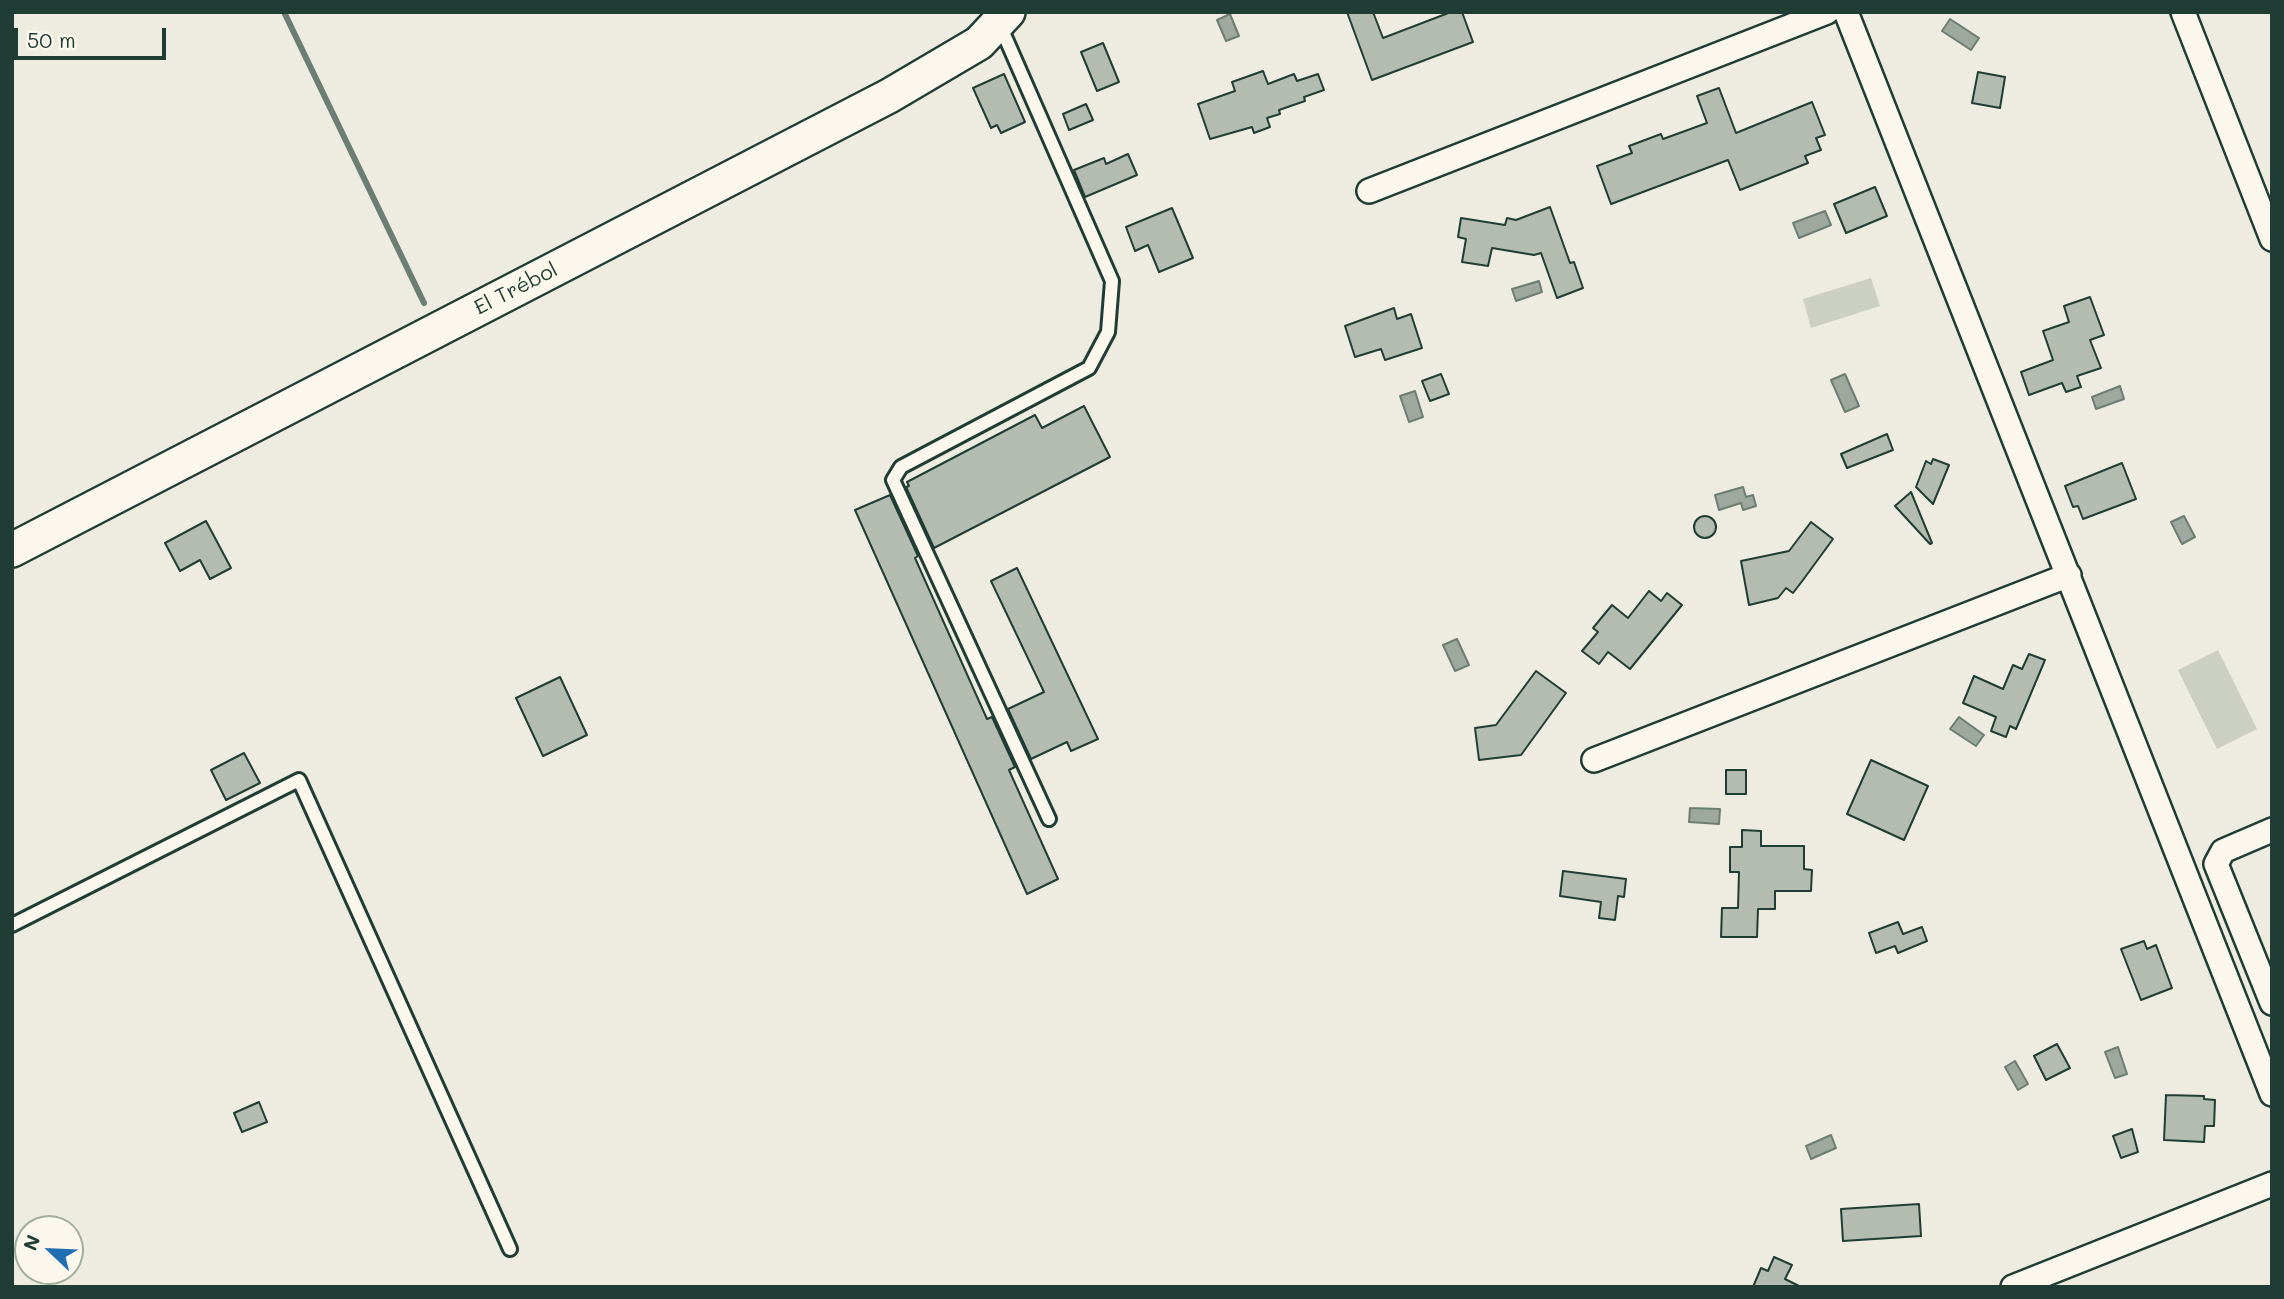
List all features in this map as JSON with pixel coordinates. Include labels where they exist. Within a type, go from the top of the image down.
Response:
[{"type":"main road","name":"El Trébol","points":[[12,550],[889,96],[979,43],[1004,18]]},
{"type":"street","points":[[1369,191],[1827,12]]},
{"type":"street","points":[[1846,12],[2272,1094]]},
{"type":"street","points":[[2183,12],[2272,239]]},
{"type":"street","points":[[1594,760],[2069,575]]},
{"type":"street","points":[[2272,830],[2223,851],[2216,864],[2272,1003]]},
{"type":"street","points":[[2013,1287],[2272,1184]]},
{"type":"lane","points":[[1004,18],[1112,281],[1108,332],[1089,368],[901,467],[893,480],[1049,819]]},
{"type":"lane","points":[[12,925],[299,780],[510,1248]]},
{"type":"shaded area","points":[[1230,14],[1239,36],[1226,41],[1217,20]]},
{"type":"shaded area","points":[[1950,19],[1979,38],[1971,50],[1942,31]]},
{"type":"shaded area","points":[[1825,211],[1831,225],[1799,238],[1793,223]]},
{"type":"shaded area","points":[[1871,278],[1880,306],[1811,328],[1803,299]]},
{"type":"shaded area","points":[[1539,281],[1542,292],[1516,301],[1512,289]]},
{"type":"shaded area","points":[[1845,374],[1859,406],[1845,412],[1831,380]]},
{"type":"shaded area","points":[[2120,386],[2124,399],[2096,409],[2092,397]]},
{"type":"shaded area","points":[[1415,391],[1423,417],[1409,422],[1400,396]]},
{"type":"shaded area","points":[[1743,487],[1746,497],[1753,495],[1756,506],[1743,510],[1741,503],[1719,510],[1715,495]]},
{"type":"shaded area","points":[[2184,516],[2195,537],[2182,544],[2171,522]]},
{"type":"shaded area","points":[[1457,639],[1469,665],[1455,671],[1443,645]]},
{"type":"shaded area","points":[[2218,650],[2257,729],[2217,749],[2178,670]]},
{"type":"shaded area","points":[[1959,717],[1984,735],[1976,746],[1950,729]]},
{"type":"shaded area","points":[[1690,808],[1720,809],[1719,824],[1689,822]]},
{"type":"shaded area","points":[[2118,1047],[2127,1074],[2115,1078],[2105,1052]]},
{"type":"shaded area","points":[[2015,1061],[2028,1084],[2018,1090],[2005,1067]]},
{"type":"shaded area","points":[[1831,1135],[1836,1148],[1811,1159],[1806,1146]]},
{"type":"building","points":[[1347,12],[1373,12],[1383,38],[1451,12],[1462,12],[1473,42],[1372,80]]},
{"type":"building","points":[[1103,43],[1119,82],[1097,91],[1081,52]]},
{"type":"building","points":[[1263,71],[1268,84],[1294,74],[1297,81],[1318,74],[1324,90],[1304,97],[1305,101],[1279,110],[1280,114],[1267,118],[1270,127],[1254,133],[1252,127],[1210,139],[1198,104],[1235,91],[1232,82]]},
{"type":"building","points":[[1978,72],[2005,77],[2000,108],[1972,103]]},
{"type":"building","points":[[1004,74],[1025,122],[1001,133],[997,125],[991,128],[973,88]]},
{"type":"building","points":[[1719,88],[1736,133],[1812,102],[1825,135],[1816,138],[1821,150],[1805,156],[1808,163],[1740,190],[1728,160],[1611,204],[1597,166],[1632,153],[1629,146],[1661,134],[1663,139],[1707,123],[1697,96]]},
{"type":"building","points":[[1086,104],[1093,120],[1069,130],[1063,114]]},
{"type":"building","points":[[1128,154],[1137,175],[1085,197],[1074,170],[1104,158],[1106,164]]},
{"type":"building","points":[[1875,187],[1887,216],[1846,233],[1834,204]]},
{"type":"building","points":[[1550,207],[1570,263],[1574,262],[1583,288],[1557,298],[1541,253],[1534,255],[1492,248],[1488,266],[1462,262],[1466,239],[1458,237],[1461,218],[1505,225],[1507,218],[1516,220]]},
{"type":"building","points":[[1172,208],[1193,258],[1159,272],[1148,245],[1135,251],[1126,227]]},
{"type":"building","points":[[2090,297],[2104,335],[2090,340],[2101,368],[2077,376],[2081,387],[2066,392],[2062,383],[2029,395],[2021,372],[2053,360],[2043,331],[2069,322],[2064,306]]},
{"type":"building","points":[[1394,308],[1397,319],[1411,314],[1422,348],[1385,360],[1381,349],[1355,357],[1345,326]]},
{"type":"building","points":[[1441,374],[1449,394],[1430,401],[1422,381]]},
{"type":"building","points":[[1084,406],[1110,457],[934,548],[906,487],[909,486],[907,482],[1035,415],[1042,428]]},
{"type":"building","points":[[1887,434],[1893,450],[1847,468],[1841,454]]},
{"type":"building","points":[[1933,459],[1949,465],[1933,504],[1916,487],[1926,461],[1931,464]]},
{"type":"building","points":[[2122,463],[2136,499],[2083,519],[2078,506],[2073,507],[2065,486]]},
{"type":"building","points":[[1911,492],[1932,543],[1930,544],[1895,506]]},
{"type":"building","points":[[890,495],[987,719],[992,717],[1015,767],[1009,770],[1058,879],[1027,894],[855,510]]},
{"type":"building","points":[[1705,516],[1713,519],[1716,527],[1713,535],[1705,538],[1697,535],[1694,527],[1697,519]]},
{"type":"building","points":[[206,521],[231,568],[210,579],[200,560],[180,571],[165,543]]},
{"type":"building","points":[[1811,522],[1833,539],[1803,580],[1793,593],[1786,588],[1778,598],[1749,605],[1741,561],[1789,551]]},
{"type":"building","points":[[1017,568],[1098,739],[1071,751],[1067,742],[1031,759],[1008,709],[1044,692],[991,581]]},
{"type":"building","points":[[1649,591],[1661,601],[1667,593],[1682,605],[1630,669],[1608,652],[1599,664],[1582,651],[1598,632],[1593,628],[1612,605],[1628,618]]},
{"type":"building","points":[[2029,654],[2045,660],[2016,729],[2010,726],[2006,737],[1991,731],[1996,717],[1963,703],[1974,676],[2003,689],[2013,665],[2022,669]]},
{"type":"building","points":[[1536,671],[1566,693],[1521,755],[1479,760],[1475,728],[1496,725]]},
{"type":"building","points":[[560,677],[587,735],[543,756],[516,698]]},
{"type":"building","points":[[244,753],[260,783],[226,800],[211,770]]},
{"type":"building","points":[[1871,760],[1928,786],[1904,840],[1847,814]]},
{"type":"building","points":[[1726,770],[1746,770],[1746,794],[1726,794]]},
{"type":"building","points":[[1742,830],[1761,831],[1761,846],[1804,846],[1804,869],[1812,870],[1811,891],[1775,891],[1775,909],[1758,909],[1757,937],[1721,937],[1722,908],[1738,908],[1739,872],[1730,872],[1730,847],[1742,847]]},
{"type":"building","points":[[1563,871],[1626,879],[1624,897],[1618,896],[1615,920],[1599,918],[1601,902],[1560,896]]},
{"type":"building","points":[[1898,922],[1903,934],[1922,927],[1927,941],[1898,953],[1895,946],[1876,953],[1869,933]]},
{"type":"building","points":[[2144,941],[2147,949],[2156,945],[2172,988],[2141,1000],[2121,949]]},
{"type":"building","points":[[2057,1044],[2070,1068],[2046,1080],[2034,1056]]},
{"type":"building","points":[[2166,1095],[2204,1096],[2204,1099],[2215,1100],[2214,1126],[2205,1126],[2204,1142],[2164,1140]]},
{"type":"building","points":[[259,1102],[267,1122],[242,1132],[234,1113]]},
{"type":"building","points":[[2132,1129],[2138,1152],[2121,1158],[2113,1136]]},
{"type":"building","points":[[1919,1204],[1921,1236],[1843,1241],[1841,1209]]},
{"type":"building","points":[[1774,1257],[1792,1265],[1785,1279],[1801,1287],[1753,1287],[1761,1268],[1768,1271]]},
{"type":"waterway","points":[[284,12],[424,303]]}]
